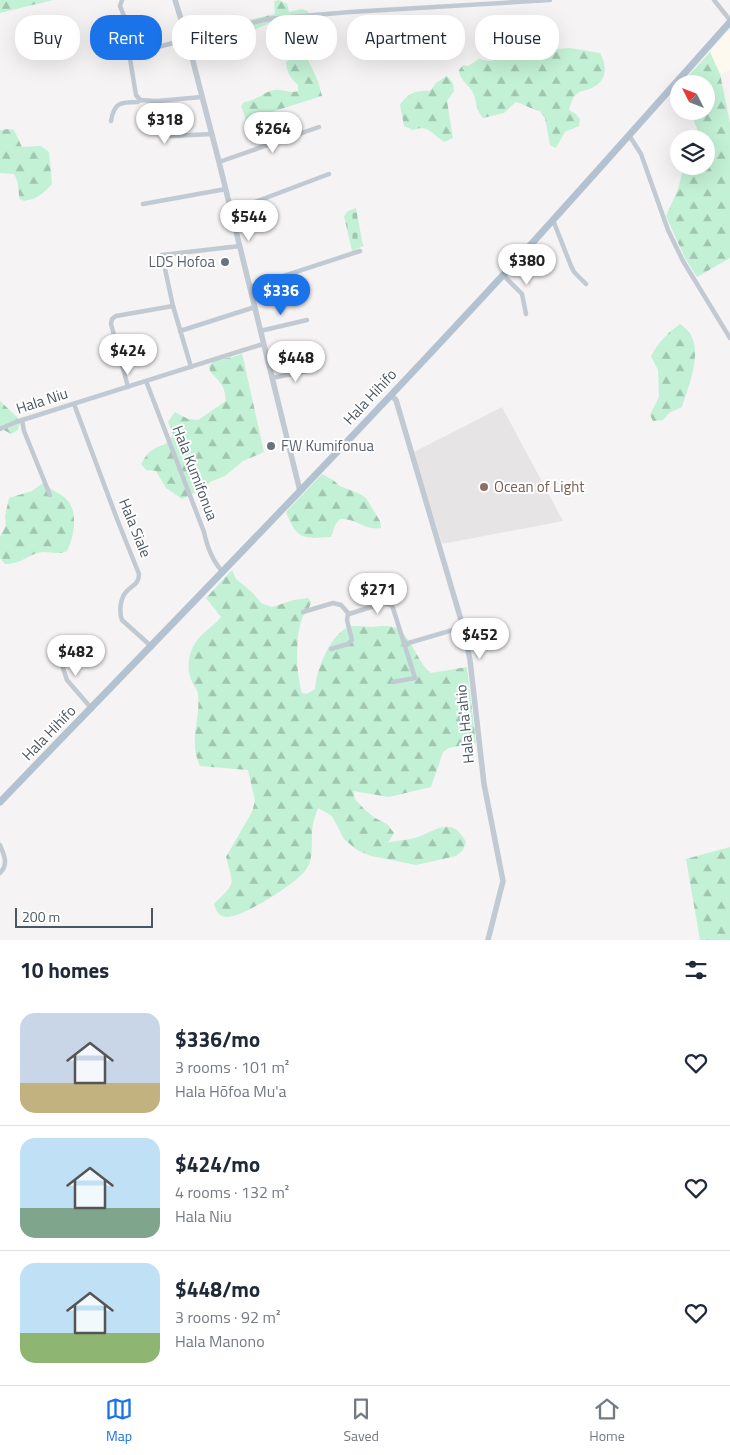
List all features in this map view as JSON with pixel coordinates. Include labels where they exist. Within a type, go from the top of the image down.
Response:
[{"type":"main road","name":"Hala Hihifo","points":[[0,802],[152,647],[391,395],[553,220],[730,21]]},
{"type":"street","points":[[121,0],[120,6],[124,15]]},
{"type":"street","points":[[175,0],[180,15]]},
{"type":"street","points":[[256,22],[350,12],[550,0]]},
{"type":"street","points":[[714,0],[730,21]]},
{"type":"street","points":[[130,60],[136,95],[140,100]]},
{"type":"street","points":[[192,60],[300,491]]},
{"type":"street","points":[[111,121],[112,113],[116,106],[123,102],[202,98]]},
{"type":"street","points":[[157,101],[165,134],[171,136],[212,134]]},
{"type":"street","points":[[219,162],[319,127]]},
{"type":"street","points":[[629,134],[641,154],[668,230],[683,261],[730,338]]},
{"type":"street","points":[[231,210],[329,174]]},
{"type":"street","points":[[143,204],[226,190]]},
{"type":"street","points":[[553,220],[574,272],[586,284]]},
{"type":"street","points":[[191,367],[173,306],[162,255],[240,246]]},
{"type":"street","points":[[250,287],[360,251]]},
{"type":"street","points":[[503,275],[522,294],[526,314]]},
{"type":"street","points":[[128,387],[111,324],[112,319],[116,316],[173,306]]},
{"type":"street","points":[[180,331],[254,307]]},
{"type":"street","points":[[260,331],[307,320]]},
{"type":"street","name":"Hala Niu","points":[[0,429],[22,420],[263,344]]},
{"type":"street","points":[[272,378],[317,369]]},
{"type":"street","name":"Hala Kumifonua","points":[[146,381],[204,532],[206,543],[216,566],[223,572]]},
{"type":"street","name":"Hala Ha'ahio","points":[[391,395],[396,400],[463,627],[470,660],[484,784],[503,881],[488,940]]},
{"type":"street","name":"Hala Siale","points":[[74,404],[139,574],[139,580],[136,585],[127,591],[123,597],[120,614],[122,620],[152,647]]},
{"type":"street","points":[[22,420],[24,431],[50,495]]},
{"type":"street","points":[[303,612],[333,603],[341,606],[348,613]]},
{"type":"street","points":[[348,613],[384,603],[392,605],[415,678],[393,682]]},
{"type":"street","points":[[331,649],[348,644],[352,640],[347,620],[348,613]]},
{"type":"street","points":[[405,644],[463,627]]},
{"type":"street","points":[[55,650],[67,680],[92,709]]},
{"type":"street","points":[[0,845],[6,862],[4,869],[0,873]]},
{"type":"shaded area","points":[[730,29],[730,70],[720,74],[710,52]]},
{"type":"shaded area","name":"Ocean of Light","points":[[502,407],[563,521],[442,544],[414,452]]},
{"type":"green space","points":[[0,0],[53,0],[0,13]]},
{"type":"green space","points":[[279,0],[287,4],[289,12],[302,9],[308,11],[309,15],[270,15],[275,14],[274,1]]},
{"type":"green space","points":[[266,16],[266,24],[256,29],[256,18]]},
{"type":"green space","points":[[570,48],[600,53],[605,69],[599,83],[588,90],[579,92],[573,98],[569,110],[580,119],[579,126],[565,132],[556,148],[550,145],[545,118],[540,111],[516,102],[504,113],[483,118],[478,111],[472,91],[459,73],[463,65],[468,66],[477,60],[559,60],[559,49]]},
{"type":"green space","points":[[710,52],[720,74],[730,123],[730,258],[697,277],[685,258],[666,216],[678,189],[682,175],[715,175],[715,130],[697,130],[694,120],[715,120],[715,75],[689,75]]},
{"type":"green space","points":[[289,60],[308,60],[318,81],[322,96],[246,120],[241,106],[244,102],[274,90],[298,91],[298,85],[289,75],[286,62]]},
{"type":"green space","points":[[447,76],[453,83],[454,91],[447,101],[453,138],[444,142],[426,129],[418,128],[413,130],[404,126],[400,105],[413,93],[430,91],[436,83]]},
{"type":"green space","points":[[0,130],[14,130],[22,147],[41,146],[49,152],[52,184],[33,199],[24,201],[20,199],[18,183],[14,174],[0,173]]},
{"type":"green space","points":[[356,208],[363,246],[352,251],[344,216],[348,211]]},
{"type":"green space","points":[[680,324],[688,331],[693,341],[695,351],[692,374],[682,407],[669,413],[663,420],[653,421],[650,415],[659,397],[658,370],[651,356],[664,338]]},
{"type":"green space","points":[[242,353],[264,452],[243,461],[225,476],[210,482],[205,488],[182,499],[166,488],[156,471],[146,470],[141,464],[149,452],[165,444],[170,439],[173,434],[168,422],[175,412],[188,419],[198,420],[226,401],[225,392],[209,366],[215,361]]},
{"type":"green space","points":[[0,401],[17,417],[20,423],[18,430],[11,434],[0,428]]},
{"type":"green space","points":[[322,474],[340,486],[366,498],[380,521],[381,528],[370,528],[352,520],[340,519],[335,525],[331,537],[314,538],[302,536],[298,533],[286,512]]},
{"type":"green space","points":[[43,483],[66,499],[73,510],[72,539],[67,551],[33,554],[16,563],[5,564],[0,558],[0,537],[6,525],[5,516],[9,498],[32,491]]},
{"type":"green space","points":[[232,570],[236,579],[253,593],[261,603],[272,607],[308,598],[311,602],[303,617],[297,645],[302,693],[307,694],[315,689],[321,663],[330,645],[342,631],[351,626],[387,626],[396,628],[406,637],[426,669],[431,673],[467,667],[476,743],[449,748],[443,752],[431,787],[389,797],[353,791],[355,799],[364,809],[375,818],[387,824],[394,833],[388,843],[419,837],[440,828],[454,828],[466,842],[463,850],[456,856],[416,865],[371,856],[357,850],[344,839],[332,816],[318,808],[312,830],[311,859],[302,874],[269,899],[244,912],[226,917],[218,912],[214,904],[230,887],[232,879],[226,857],[252,812],[255,801],[248,770],[200,766],[195,748],[198,693],[191,679],[188,666],[195,643],[221,617],[206,598]]},
{"type":"green space","points":[[730,847],[730,940],[700,940],[686,859]]},
{"type":"place","name":"LDS Hofoa","points":[[225,262]]},
{"type":"place","name":"FW Kumifonua","points":[[271,446]]},
{"type":"place","name":"Ocean of Light","points":[[484,487]]}]
